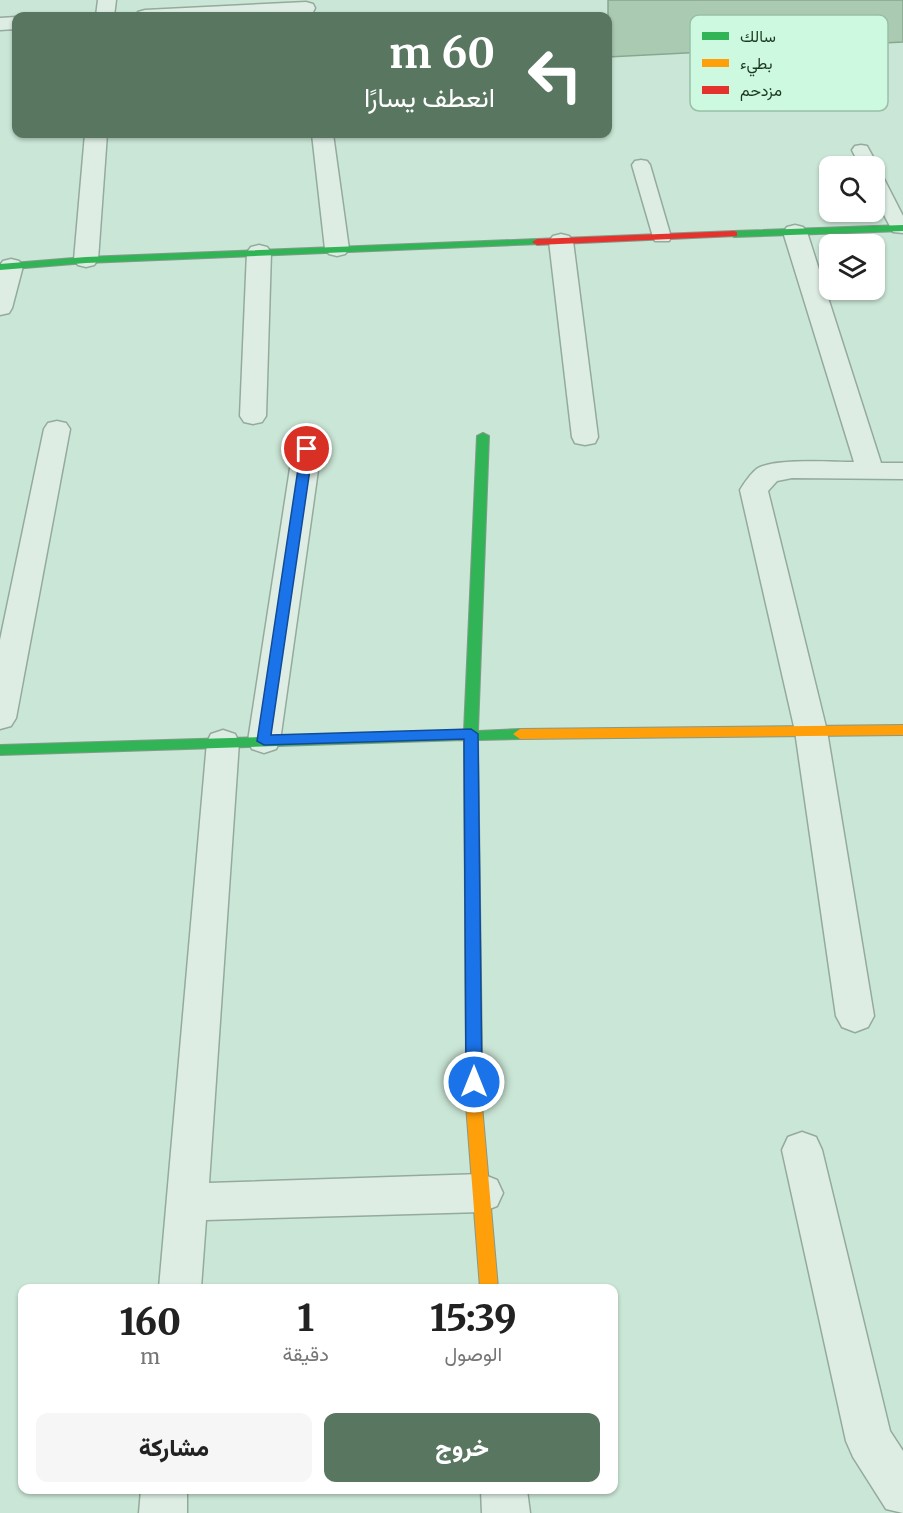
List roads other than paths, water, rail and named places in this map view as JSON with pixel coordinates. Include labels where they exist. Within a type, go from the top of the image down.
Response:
[{"type":"street","points":[[226,12],[306,8]]},
{"type":"street","points":[[86,260],[96,138]]},
{"type":"street","points":[[323,138],[337,249]]},
{"type":"street","points":[[0,308],[6,266],[259,252],[902,228]]},
{"type":"street","points":[[795,232],[870,471]]},
{"type":"street","points":[[561,241],[585,437]]},
{"type":"street","points":[[253,416],[259,252]]},
{"type":"street","points":[[0,718],[57,429]]},
{"type":"street","points":[[483,436],[471,734],[474,1105],[489,1284]]},
{"type":"street","points":[[264,741],[307,449]]},
{"type":"street","points":[[855,1016],[810,731],[754,490],[768,474],[792,470],[903,471]]},
{"type":"street","points":[[0,750],[471,734],[903,730]]},
{"type":"street","points":[[180,1284],[223,742]]},
{"type":"street","points":[[802,1150],[869,1441],[903,1492]]},
{"type":"street","points":[[187,1202],[482,1193]]},
{"type":"street","points":[[163,1513],[164,1494]]},
{"type":"street","points":[[504,1494],[506,1513]]},
{"type":"lane","points":[[861,150],[864,156]]},
{"type":"lane","points":[[641,165],[662,237]]},
{"type":"lane","points":[[885,197],[902,228]]}]
